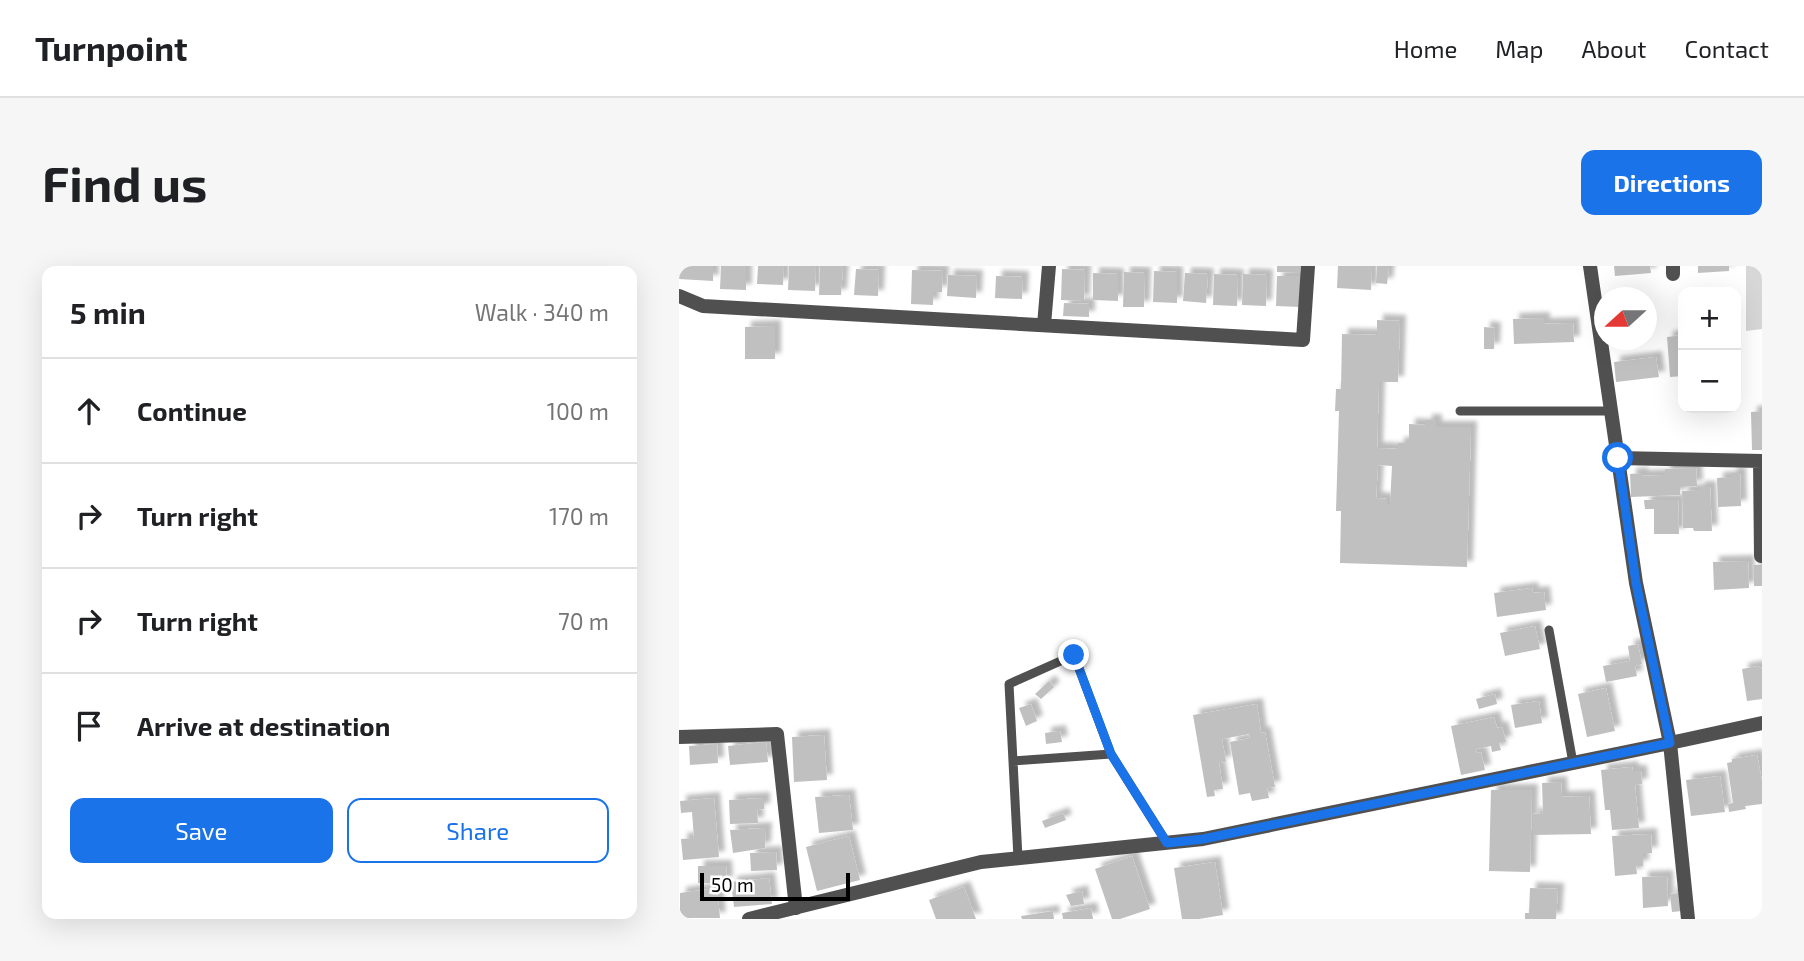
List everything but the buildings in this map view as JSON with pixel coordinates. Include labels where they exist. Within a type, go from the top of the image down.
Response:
[{"type":"street","points":[[1044,325],[1049,266]]},
{"type":"street","points":[[679,296],[703,306],[1303,340],[1308,266]]},
{"type":"street","points":[[1590,266],[1636,583],[1670,743],[1688,919]]},
{"type":"street","points":[[1618,458],[1761,461],[1761,556]]},
{"type":"street","points":[[749,919],[771,917],[796,908],[981,862],[1203,839],[1762,723]]},
{"type":"street","points":[[679,737],[776,734],[796,908]]},
{"type":"lane","points":[[1460,411],[1611,411]]},
{"type":"lane","points":[[1549,630],[1573,764]]},
{"type":"lane","points":[[1018,858],[1009,684],[1074,655],[1111,754],[1167,843]]},
{"type":"lane","points":[[1013,761],[1111,754]]},
{"type":"shaded area","points":[[1746,266],[1762,266],[1762,329],[1746,331]]},
{"type":"route","points":[[1074,655],[1111,754],[1167,843],[1203,839],[1670,743],[1636,583],[1618,458]]}]
